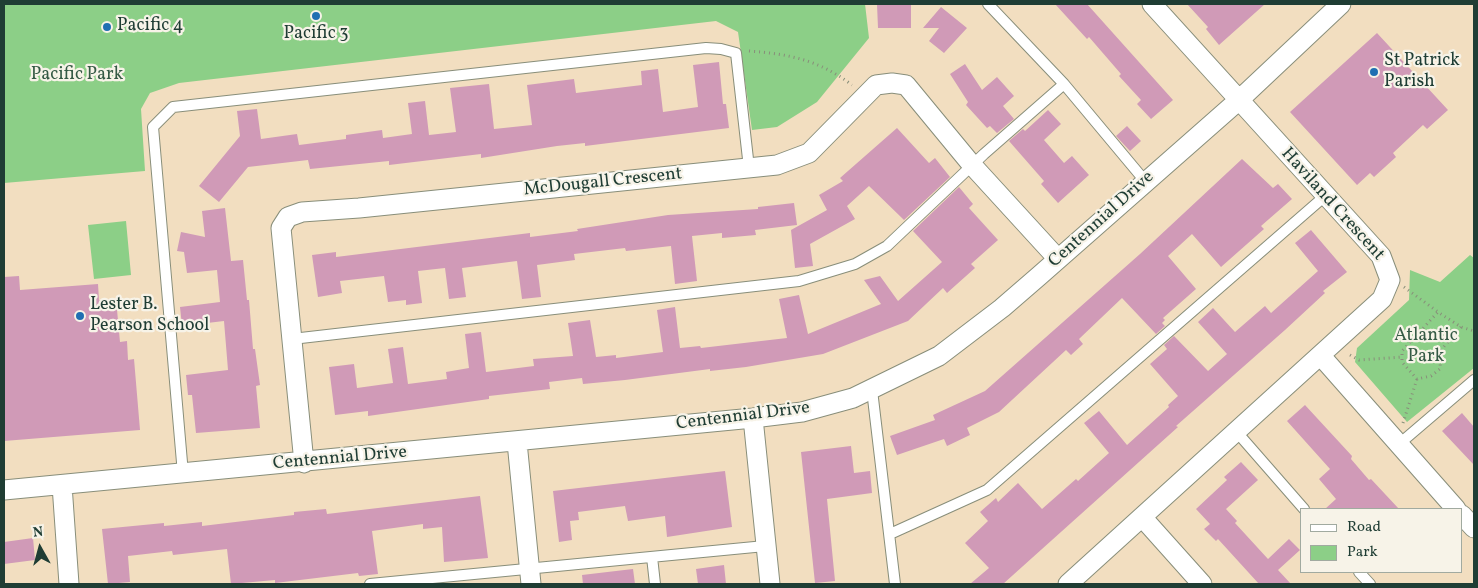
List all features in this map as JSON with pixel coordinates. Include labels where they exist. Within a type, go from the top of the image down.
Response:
[{"type":"street","name":"Haviland Crescent","points":[[1068,584],[1382,299],[1390,280],[1381,256],[1152,4]]},
{"type":"street","name":"Centennial Drive","points":[[4,490],[304,463],[753,418],[819,408],[853,398],[939,356],[1002,308],[1239,100],[1341,4]]},
{"type":"street","name":"McDougall Crescent","points":[[304,463],[281,228],[288,217],[302,212],[359,208],[777,165],[809,153],[870,90],[876,85],[892,83],[906,85],[972,165],[1058,259]]},
{"type":"street","points":[[1321,356],[1455,508]]},
{"type":"street","points":[[753,418],[770,584]]},
{"type":"street","points":[[517,442],[531,577]]},
{"type":"street","points":[[62,485],[70,584]]},
{"type":"street","points":[[1463,516],[1474,528]]},
{"type":"street","points":[[1142,517],[1202,584]]},
{"type":"lane","points":[[988,4],[1064,84],[1145,181]]},
{"type":"lane","points":[[183,474],[153,127],[173,107],[706,48],[721,48],[736,53],[749,168]]},
{"type":"lane","points":[[292,339],[806,279],[855,264],[887,246],[972,165],[1064,84]]},
{"type":"lane","points":[[890,534],[987,490],[1325,196]]},
{"type":"lane","points":[[1398,445],[1474,380]]},
{"type":"lane","points":[[872,390],[895,584]]},
{"type":"lane","points":[[1236,430],[1303,508]]},
{"type":"lane","points":[[370,584],[531,577],[652,557],[765,546]]},
{"type":"lane","points":[[652,557],[654,584]]},
{"type":"lane","points":[[1360,573],[1370,584]]},
{"type":"path","points":[[721,48],[798,56],[829,70],[850,83]]},
{"type":"path","points":[[1406,288],[1461,327],[1474,331]]},
{"type":"path","points":[[1417,379],[1402,362],[1402,351],[1438,312]]},
{"type":"path","points":[[1417,379],[1431,376],[1440,369],[1441,350],[1461,327]]},
{"type":"path","points":[[1350,355],[1359,360],[1402,356]]},
{"type":"path","points":[[1402,425],[1417,379]]},
{"type":"green space","name":"Pacific Park","points":[[4,4],[865,4],[869,38],[817,102],[777,127],[752,130],[738,32],[716,21],[179,83],[150,93],[141,109],[145,171],[4,183]]},
{"type":"green space","points":[[126,221],[131,275],[94,279],[88,225]]},
{"type":"green space","name":"Atlantic Park","points":[[1470,255],[1474,258],[1474,368],[1407,422],[1355,362],[1357,348],[1409,300],[1410,270],[1440,282]]},
{"type":"building","points":[[877,4],[911,4],[911,28],[878,28]]},
{"type":"building","points":[[1055,4],[1087,4],[1173,100],[1151,119],[1137,104],[1141,100],[1119,76],[1121,74],[1089,37],[1087,39]]},
{"type":"building","points":[[1187,4],[1265,4],[1219,45],[1206,29],[1208,27]]},
{"type":"building","points":[[941,7],[967,28],[944,53],[929,41],[939,28],[923,28]]},
{"type":"building","name":"St Patrick Parish","points":[[1377,33],[1448,110],[1427,129],[1423,125],[1393,153],[1396,157],[1374,177],[1370,173],[1357,185],[1290,112]]},
{"type":"building","points":[[719,62],[723,104],[726,104],[729,128],[585,146],[585,143],[557,146],[481,158],[481,154],[389,165],[389,161],[310,169],[308,160],[248,167],[219,202],[199,186],[240,136],[237,111],[257,109],[261,139],[297,134],[299,145],[346,139],[346,135],[382,130],[383,138],[412,134],[408,103],[425,101],[429,135],[456,132],[450,88],[489,84],[494,129],[532,125],[527,85],[574,79],[576,93],[642,85],[641,71],[658,69],[663,112],[698,107],[693,65]]},
{"type":"building","points":[[965,64],[982,90],[997,77],[1014,96],[1003,106],[1014,119],[997,133],[990,126],[987,128],[966,105],[968,102],[950,74]]},
{"type":"building","points":[[1048,110],[1061,124],[1044,140],[1064,163],[1072,156],[1089,175],[1058,203],[1041,184],[1044,181],[1009,141],[1023,129],[1025,131]]},
{"type":"building","points":[[1127,126],[1141,141],[1130,151],[1116,136]]},
{"type":"building","points":[[897,128],[929,163],[935,158],[950,177],[904,220],[869,186],[847,206],[855,219],[810,244],[813,266],[795,268],[791,230],[827,210],[819,195],[843,181],[840,178]]},
{"type":"building","points":[[1242,159],[1273,188],[1278,184],[1292,199],[1261,226],[1264,229],[1221,267],[1192,234],[1168,256],[1196,289],[1163,318],[1165,320],[1162,323],[1165,326],[1156,334],[1122,298],[1079,339],[1083,344],[1071,355],[1066,350],[999,412],[967,428],[970,435],[947,446],[944,439],[897,455],[890,436],[935,420],[933,415],[985,391],[1140,254]]},
{"type":"building","points":[[959,187],[973,204],[969,208],[998,240],[971,264],[975,268],[947,293],[943,288],[908,321],[823,354],[746,367],[710,371],[710,369],[625,380],[583,384],[582,378],[549,382],[550,389],[489,396],[489,399],[368,416],[368,411],[335,415],[329,367],[354,364],[357,388],[393,383],[388,349],[403,347],[408,384],[447,379],[446,372],[469,368],[465,334],[481,332],[486,372],[534,366],[533,359],[573,356],[568,323],[590,320],[596,357],[616,355],[616,358],[663,352],[657,310],[675,307],[680,348],[700,346],[701,348],[787,338],[779,299],[799,295],[808,334],[881,304],[864,280],[880,276],[898,301],[942,262],[913,231]]},
{"type":"building","points":[[794,203],[797,225],[755,230],[756,235],[722,238],[722,233],[692,236],[697,281],[675,284],[671,246],[626,251],[625,248],[574,254],[575,260],[537,265],[541,297],[522,299],[517,261],[462,268],[466,297],[449,299],[445,268],[418,271],[422,303],[406,305],[406,300],[388,302],[384,276],[340,281],[342,293],[318,297],[312,255],[336,252],[336,257],[530,233],[530,237],[578,231],[577,229],[668,215],[758,209],[758,207]]},
{"type":"building","points":[[225,208],[231,261],[243,260],[253,349],[255,349],[260,385],[256,386],[260,428],[196,433],[192,395],[188,395],[186,375],[228,370],[224,321],[182,326],[180,307],[220,302],[217,270],[187,273],[184,252],[177,251],[181,232],[205,237],[202,211]]},
{"type":"building","points":[[1311,230],[1347,272],[1323,291],[1325,293],[1285,330],[1176,426],[1178,427],[1003,584],[970,584],[989,568],[965,543],[988,521],[980,512],[996,498],[998,502],[1018,483],[1042,509],[1076,479],[1078,481],[1109,453],[1084,423],[1099,411],[1127,445],[1169,407],[1168,405],[1178,396],[1150,364],[1167,349],[1164,345],[1174,336],[1208,371],[1227,354],[1198,322],[1213,308],[1235,332],[1265,306],[1271,313],[1318,271],[1295,243]]},
{"type":"building","points":[[19,276],[20,290],[98,284],[99,300],[116,299],[120,342],[127,341],[128,360],[134,359],[140,430],[4,441],[4,277]]},
{"type":"building","points":[[1305,405],[1352,456],[1351,459],[1369,480],[1371,479],[1398,508],[1326,508],[1336,499],[1319,479],[1330,469],[1287,421]]},
{"type":"building","points":[[1462,413],[1474,427],[1474,465],[1442,431]]},
{"type":"building","points":[[851,446],[854,473],[870,471],[872,493],[827,499],[835,581],[815,583],[801,452]]},
{"type":"building","points":[[1241,462],[1258,480],[1226,509],[1237,521],[1235,523],[1268,559],[1289,539],[1300,550],[1278,570],[1291,584],[1259,584],[1218,539],[1216,541],[1204,529],[1210,524],[1196,509],[1227,480],[1224,477]]},
{"type":"building","points":[[725,471],[732,527],[667,537],[665,516],[628,521],[625,506],[578,512],[579,520],[570,521],[572,540],[559,542],[553,491]]},
{"type":"building","points":[[480,496],[488,558],[444,562],[442,527],[423,529],[423,524],[372,531],[378,574],[359,576],[358,573],[275,583],[275,580],[231,584],[227,549],[173,555],[172,551],[128,556],[130,582],[108,584],[102,529],[164,523],[164,526],[202,522],[202,526],[294,515],[294,512],[326,509],[327,514]]},
{"type":"building","points":[[33,538],[35,560],[4,564],[4,542]]},
{"type":"building","points":[[724,565],[726,584],[698,584],[696,569]]},
{"type":"building","points":[[633,569],[635,584],[583,584],[582,575]]},
{"type":"place","name":"Pacific 3","points":[[316,16]]},
{"type":"place","name":"Pacific 4","points":[[107,27]]},
{"type":"place","name":"St Patrick Parish","points":[[1374,72]]},
{"type":"place","name":"Lester B. Pearson School","points":[[80,316]]}]
